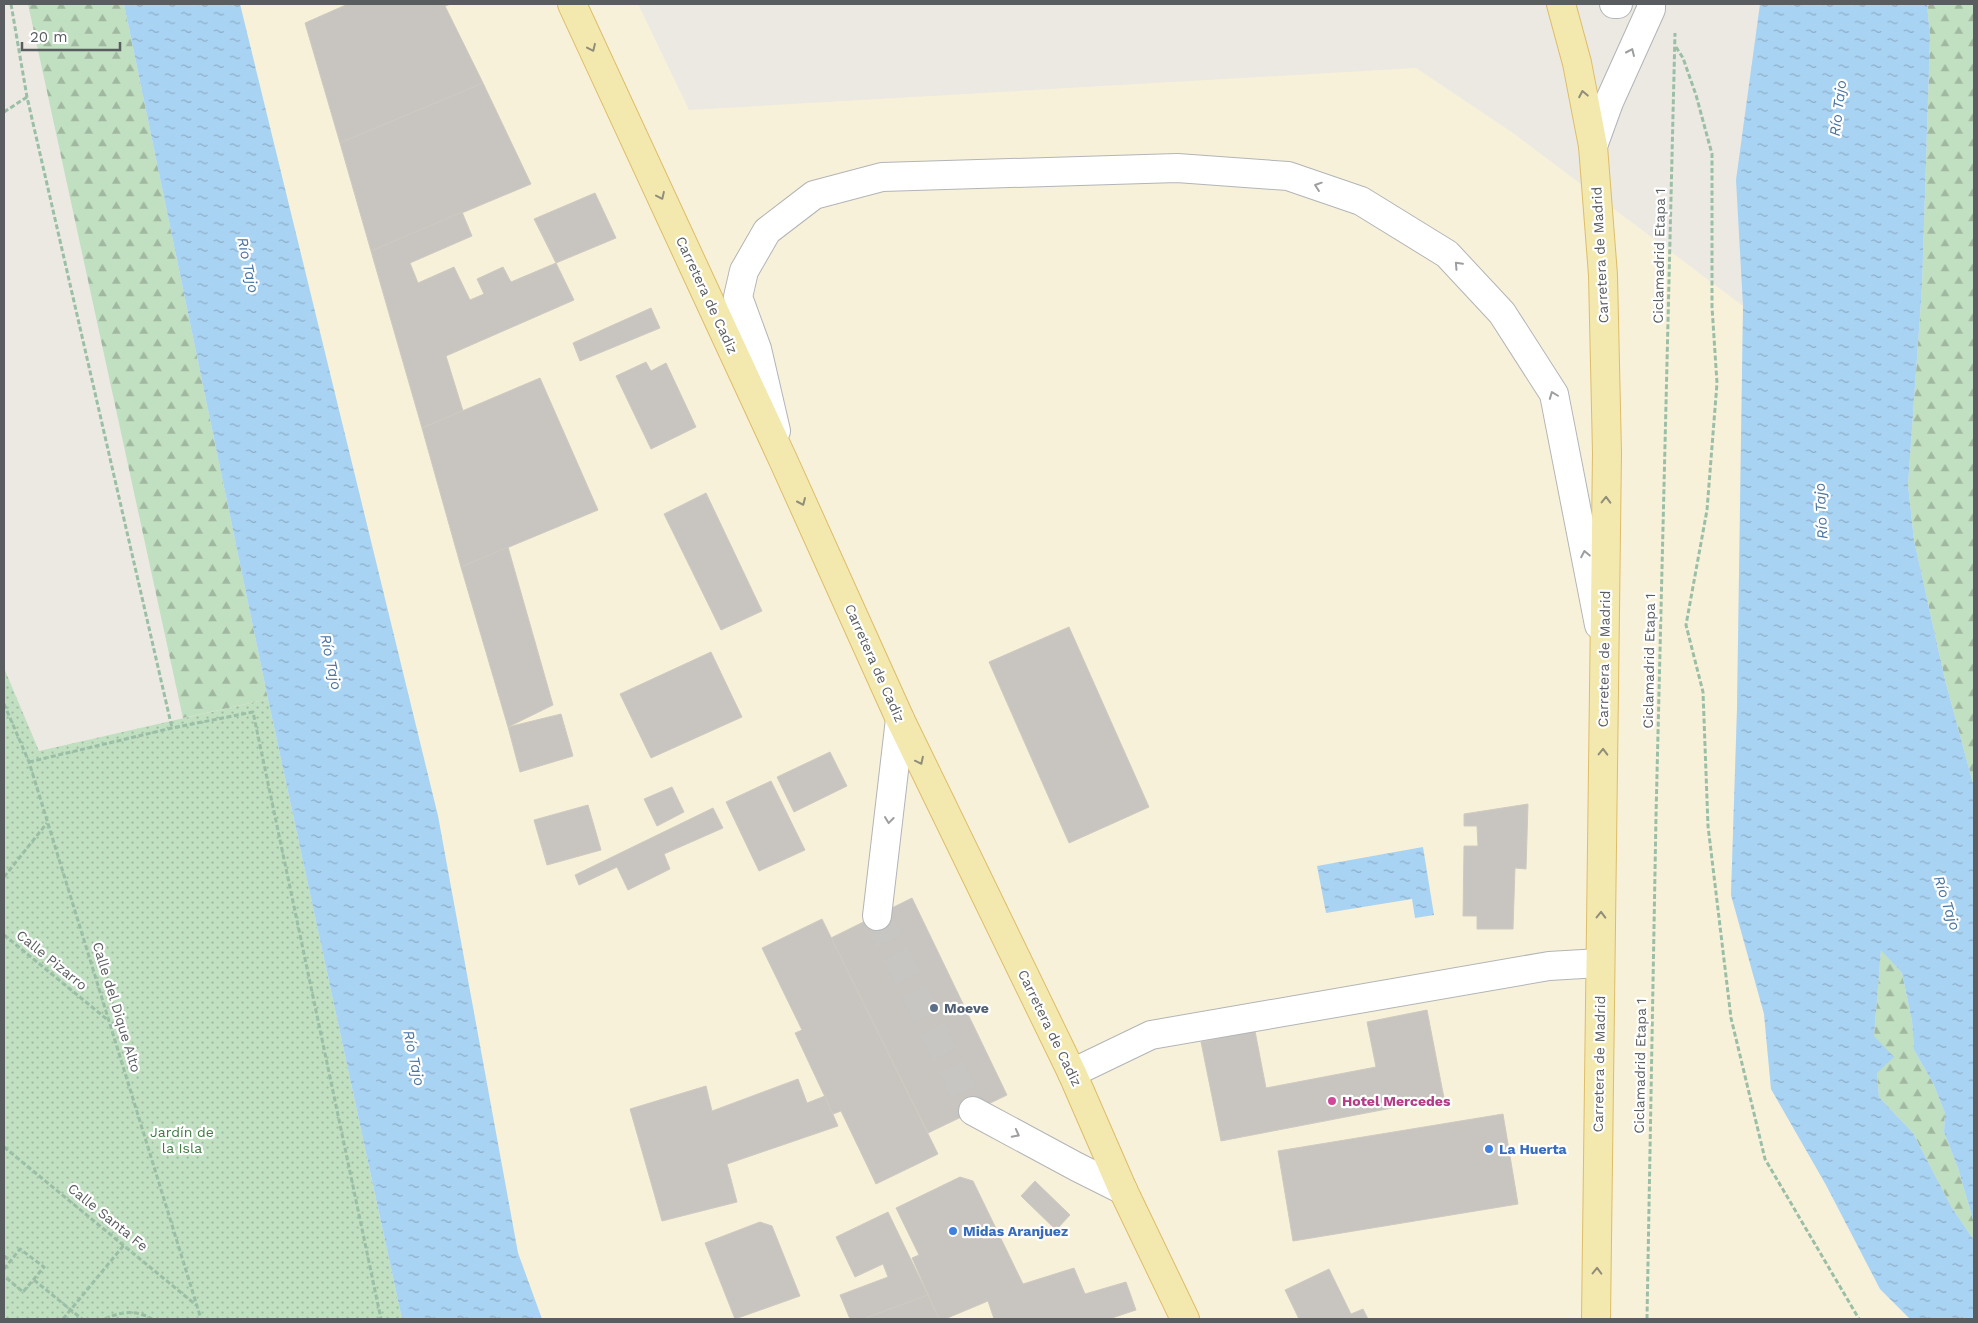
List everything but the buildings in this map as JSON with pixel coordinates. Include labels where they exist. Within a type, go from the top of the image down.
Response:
[{"type":"main road","name":"Carretera de Cadiz","points":[[572,4],[784,462],[900,719],[1072,1073],[1123,1190],[1185,1319]]},
{"type":"main road","name":"Carretera de Madrid","points":[[1561,4],[1577,63],[1593,146],[1603,275],[1607,453],[1596,1319]]},
{"type":"street","points":[[1593,146],[1609,102],[1651,10],[1651,4]]},
{"type":"street","points":[[784,462],[757,349],[738,297],[744,271],[767,231],[814,195],[882,177],[1177,168],[1288,176],[1361,201],[1448,254],[1502,313],[1554,394],[1604,654]]},
{"type":"street","points":[[877,916],[900,719]]},
{"type":"street","points":[[1072,1073],[1151,1035],[1549,966],[1600,963]]},
{"type":"street","points":[[973,1111],[1123,1190]]},
{"type":"path","points":[[11,4],[27,97],[172,728]]},
{"type":"path","name":"Ciclamadrid Etapa 1","points":[[1647,1319],[1656,826],[1675,30]]},
{"type":"path","points":[[1676,47],[1683,58],[1696,95],[1712,154],[1712,307],[1717,383],[1707,510],[1686,625],[1703,692],[1708,826],[1731,1018],[1765,1159],[1859,1319]]},
{"type":"path","points":[[4,112],[27,97]]},
{"type":"path","name":"Calle del Dique Alto","points":[[4,704],[29,762],[201,1319]]},
{"type":"path","points":[[29,762],[172,728],[253,712],[381,1319]]},
{"type":"path","points":[[4,877],[48,822]]},
{"type":"path","name":"Calle Pizarro","points":[[4,935],[109,1021]]},
{"type":"path","name":"Calle Santa Fe","points":[[4,1147],[197,1306]]},
{"type":"path","points":[[63,1319],[124,1245]]},
{"type":"path","points":[[4,1269],[20,1249],[44,1267],[23,1292],[4,1276]]},
{"type":"path","points":[[4,1256],[10,1261]]},
{"type":"path","points":[[34,1280],[82,1319]]},
{"type":"path","points":[[105,1319],[117,1313],[134,1312],[152,1319]]},
{"type":"shaded area","points":[[240,4],[638,4],[689,110],[1416,68],[1513,133],[1743,306],[1737,709],[1731,895],[1764,1014],[1771,1089],[1826,1185],[1880,1289],[1910,1319],[542,1319],[518,1253],[438,816]]},
{"type":"green space","points":[[28,4],[124,4],[268,699],[183,718]]},
{"type":"green space","points":[[1927,4],[1974,4],[1974,787],[1945,680],[1914,540],[1908,485],[1922,287],[1930,37]]},
{"type":"green space","name":"Jardín de la Isla","points":[[4,668],[39,751],[268,699],[402,1319],[4,1319]]},
{"type":"green space","points":[[1881,949],[1902,973],[1912,1021],[1914,1050],[1933,1083],[1945,1113],[1944,1132],[1958,1168],[1974,1223],[1974,1240],[1952,1208],[1913,1133],[1879,1097],[1874,1036]]},
{"type":"water","name":"Río Tajo","points":[[124,4],[240,4],[438,816],[518,1253],[542,1319],[402,1319],[268,699]]},
{"type":"water","name":"Río Tajo","points":[[1760,4],[1927,4],[1930,37],[1922,287],[1908,485],[1914,540],[1945,680],[1974,787],[1974,1223],[1958,1168],[1944,1132],[1945,1113],[1933,1083],[1914,1050],[1912,1021],[1902,973],[1881,950],[1874,1036],[1894,1057],[1877,1073],[1879,1097],[1913,1133],[1952,1208],[1974,1240],[1974,1319],[1910,1319],[1880,1289],[1826,1185],[1771,1089],[1764,1014],[1731,895],[1737,709],[1743,306],[1736,180]]},
{"type":"water","points":[[1423,847],[1434,915],[1415,918],[1412,899],[1326,913],[1317,866]]},
{"type":"tunnel","points":[[877,916],[973,1111]]},
{"type":"place","name":"Moeve","points":[[934,1008]]},
{"type":"place","name":"Hotel Mercedes","points":[[1332,1101]]},
{"type":"place","name":"La Huerta","points":[[1489,1149]]},
{"type":"place","name":"Midas Aranjuez","points":[[953,1231]]}]
